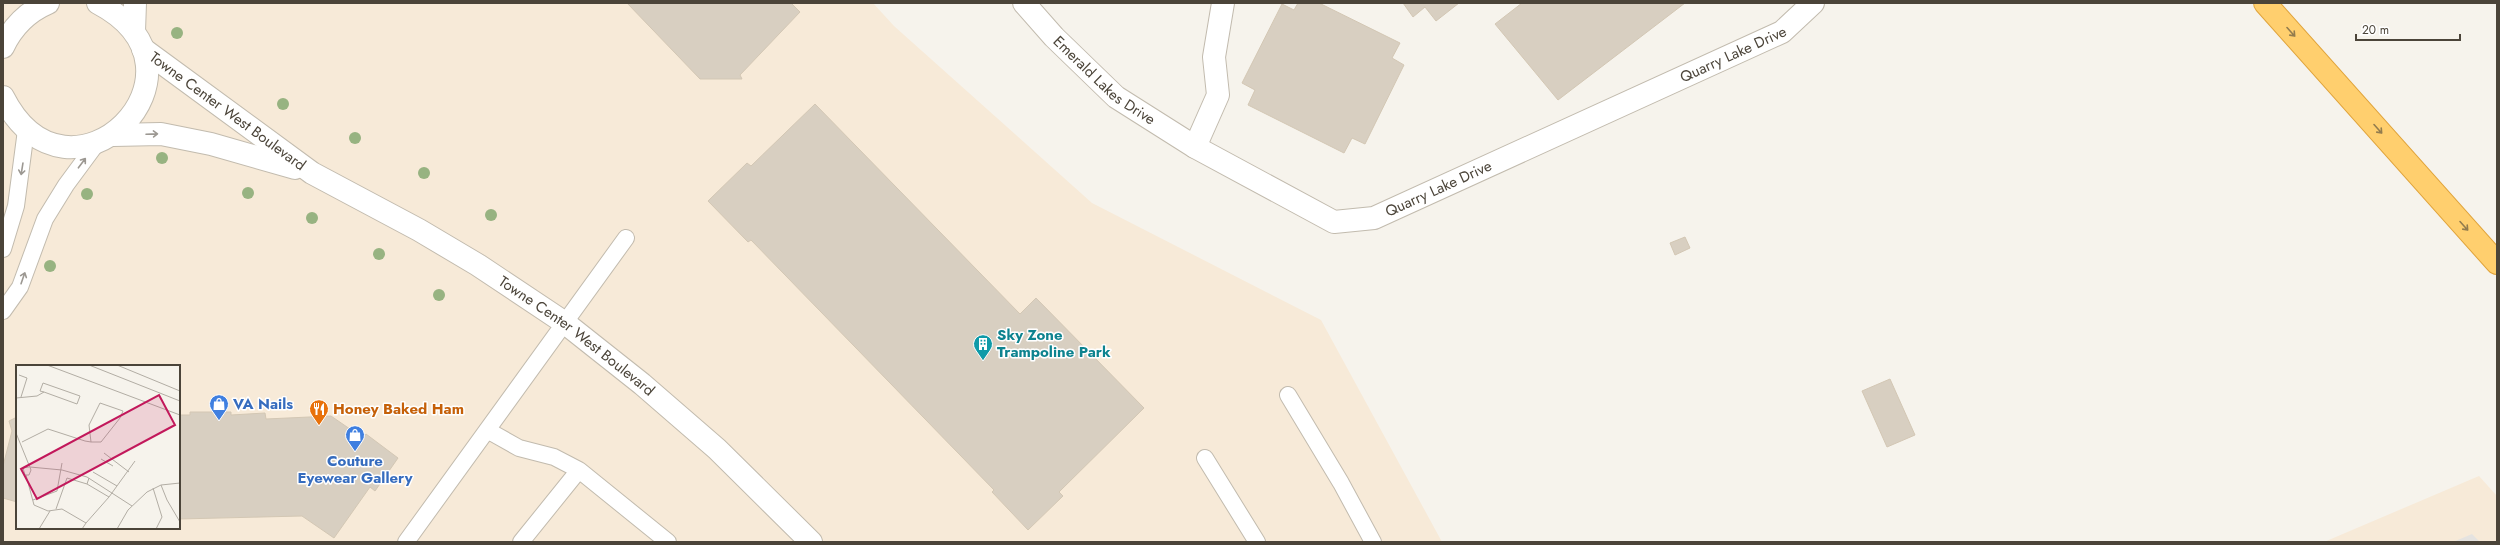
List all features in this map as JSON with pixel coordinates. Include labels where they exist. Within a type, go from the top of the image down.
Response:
[{"type":"highway","points":[[2266,3],[2497,263]]},
{"type":"street","name":"Towne Center West Boulevard","points":[[98,3],[118,14],[139,40],[312,173],[425,234],[565,323],[642,384],[717,449],[811,542]]},
{"type":"street","points":[[105,139],[131,119],[143,98],[147,74],[139,40],[136,3]]},
{"type":"street","name":"Emerald Lakes Drive","points":[[1024,3],[1054,37],[1116,97],[1195,147]]},
{"type":"street","points":[[1195,147],[1218,95],[1214,57],[1223,3]]},
{"type":"street","name":"Quarry Lake Drive","points":[[1195,147],[1334,222],[1374,218],[1782,32],[1813,3]]},
{"type":"street","points":[[3,16],[41,6]]},
{"type":"street","points":[[3,47],[15,26],[41,6]]},
{"type":"street","points":[[3,97],[14,118]]},
{"type":"street","name":"Towne Center West Boulevard","points":[[14,118],[42,140],[61,146],[79,147],[105,139],[161,134],[211,144],[312,173]]},
{"type":"lane","points":[[3,249],[16,206],[14,118]]},
{"type":"lane","points":[[3,311],[20,287],[45,219],[66,184],[105,139]]},
{"type":"lane","points":[[406,542],[626,238]]},
{"type":"lane","points":[[1288,395],[1373,542]]},
{"type":"lane","points":[[488,430],[520,448],[554,457],[579,470],[668,542]]},
{"type":"lane","points":[[1205,458],[1257,542]]},
{"type":"lane","points":[[521,542],[579,470]]},
{"type":"shaded area","points":[[3,3],[873,3],[894,26],[1092,203],[1321,320],[1442,542],[3,542]]},
{"type":"shaded area","points":[[2479,476],[2497,496],[2497,542],[2324,542]]},
{"type":"shaded area","points":[[2472,534],[2480,542],[2453,542]]},
{"type":"building","points":[[627,3],[791,3],[800,12],[740,75],[742,79],[700,79]]},
{"type":"building","points":[[1298,3],[1319,3],[1400,43],[1392,58],[1404,65],[1365,144],[1352,138],[1344,153],[1248,105],[1255,90],[1242,83],[1282,4],[1294,10]]},
{"type":"building","points":[[1403,3],[1459,3],[1436,21],[1425,7],[1413,17]]},
{"type":"building","points":[[1522,3],[1685,3],[1558,100],[1495,24]]},
{"type":"building","name":"Sky Zone Trampoline Park","points":[[815,104],[1020,314],[1036,298],[1144,408],[1059,492],[1063,496],[1028,530],[992,492],[994,490],[751,240],[748,242],[708,201],[747,163],[751,166]]},
{"type":"building","points":[[1685,237],[1690,248],[1675,255],[1670,243]]},
{"type":"building","points":[[1890,379],[1915,435],[1887,447],[1862,391]]},
{"type":"building","points":[[190,412],[231,412],[231,415],[265,413],[266,419],[331,416],[363,438],[366,434],[398,458],[375,491],[370,487],[334,538],[302,516],[180,519],[180,415],[190,415]]},
{"type":"building","points":[[16,418],[16,502],[3,498],[3,466],[12,431],[9,421]]},
{"type":"place","name":"Sky Zone Trampoline Park","points":[[983,361]]},
{"type":"place","name":"VA Nails","points":[[219,421]]},
{"type":"place","name":"Honey Baked Ham","points":[[319,426]]},
{"type":"place","name":"Couture Eyewear Gallery","points":[[355,452]]}]
